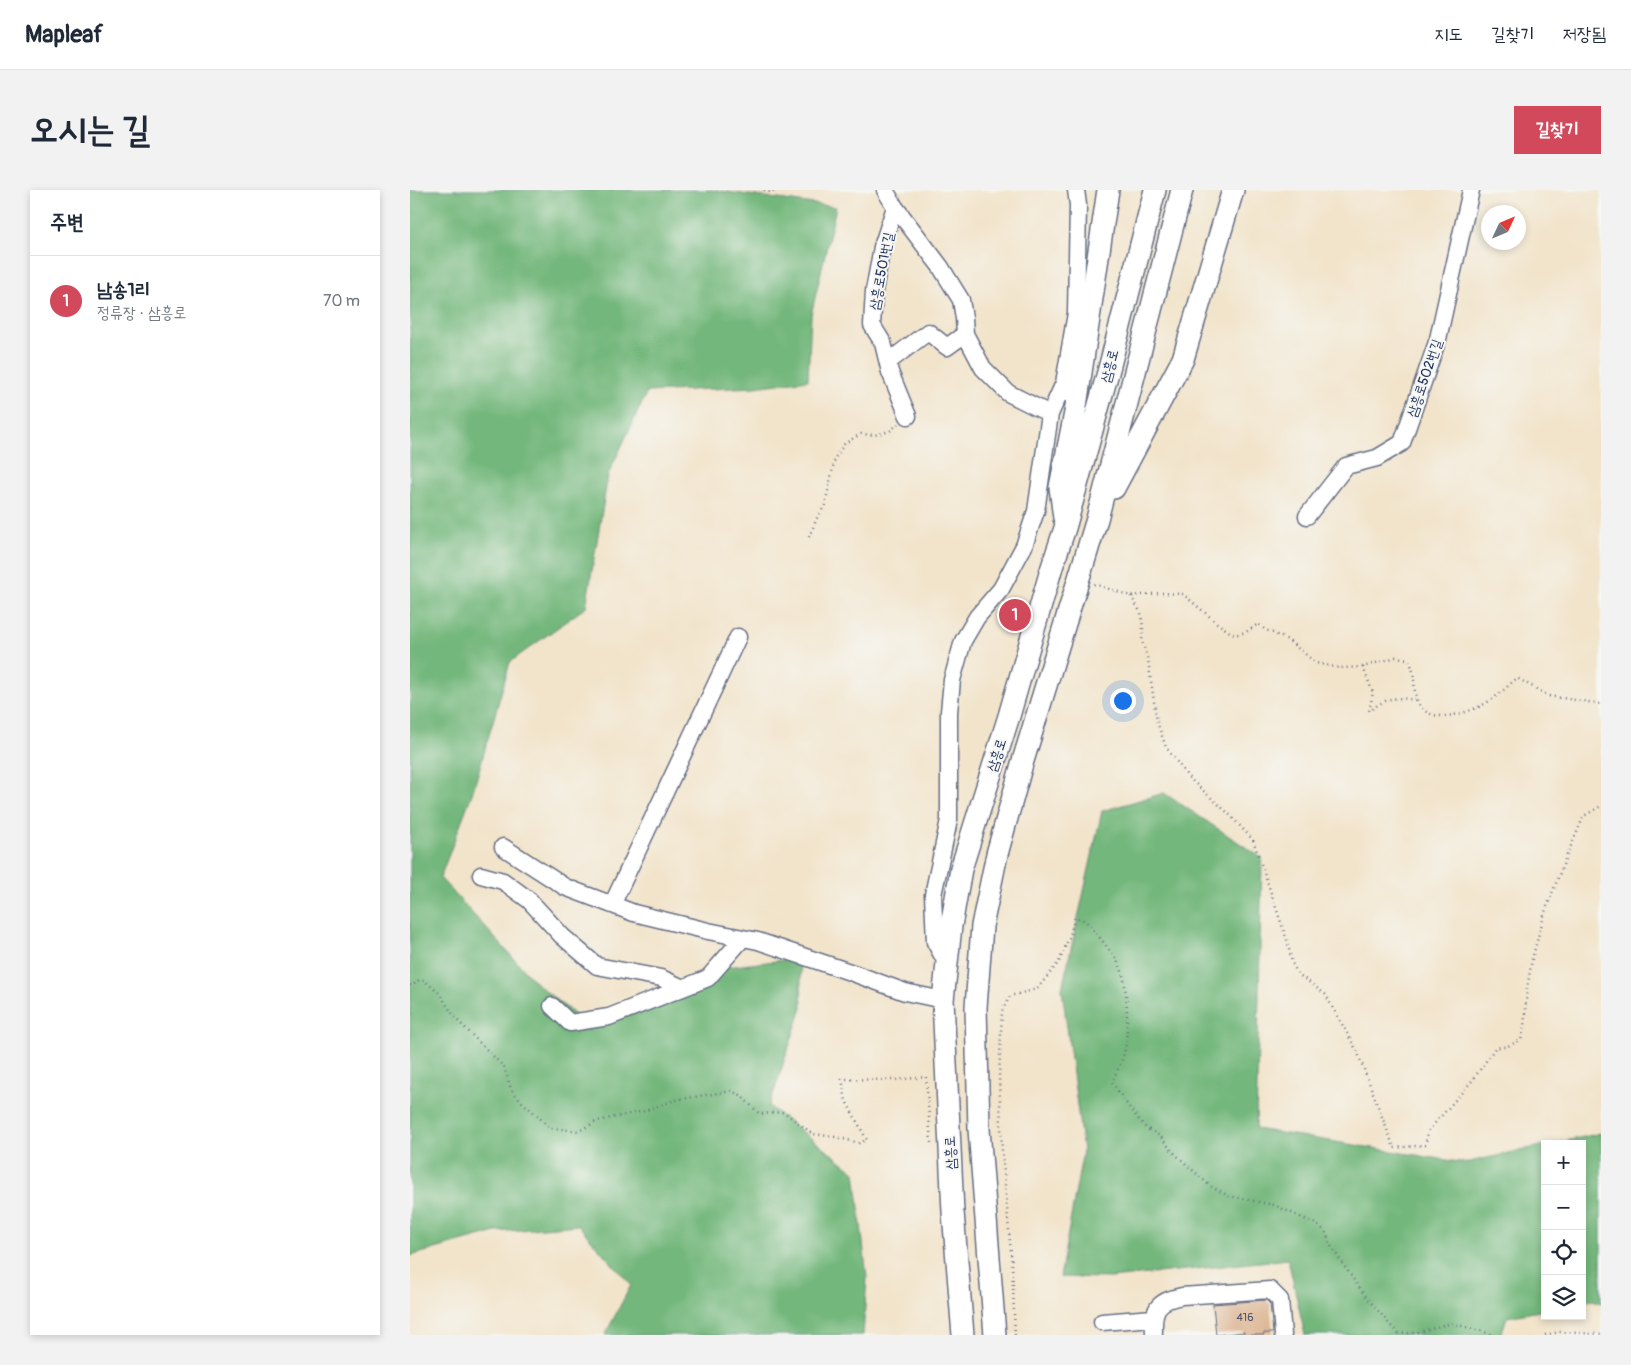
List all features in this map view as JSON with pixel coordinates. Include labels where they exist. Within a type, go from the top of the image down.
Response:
[{"type":"main road","points":[[1065,528],[1060,487],[1075,414],[1108,190]]},
{"type":"main road","name":"삼흥로","points":[[963,1335],[953,1212],[943,1000],[946,964],[961,869],[1065,528],[1155,190]]},
{"type":"main road","name":"삼흥로","points":[[995,1335],[979,1128],[976,1007],[982,926],[1002,836],[1022,764],[1097,519],[1182,190]]},
{"type":"main road","points":[[1097,519],[1183,359],[1233,190]]},
{"type":"street","name":"삼흥로501번길","points":[[885,190],[895,207],[940,266],[961,300],[965,334],[983,368],[1008,393],[1050,414]]},
{"type":"street","points":[[946,964],[935,942],[934,895],[949,820],[949,712],[952,680],[963,640],[977,617],[1001,589],[1024,546],[1036,511],[1050,414],[1064,383],[1076,313],[1078,205],[1076,190]]},
{"type":"street","name":"삼흥로502번길","points":[[1307,516],[1346,466],[1377,458],[1402,443],[1438,338],[1471,190]]},
{"type":"street","name":"삼흥로501번길","points":[[895,207],[882,247],[874,291],[872,325],[883,343],[890,372],[908,416]]},
{"type":"street","points":[[888,362],[928,332],[947,347],[965,334]]},
{"type":"street","points":[[1064,383],[1075,414]]},
{"type":"street","points":[[612,905],[738,637]]},
{"type":"street","points":[[503,847],[565,886],[634,913],[758,941],[905,992],[943,1000]]},
{"type":"street","points":[[481,874],[503,881],[529,900],[562,936],[597,966],[660,978],[683,988]]},
{"type":"street","points":[[552,1006],[570,1022],[609,1017],[708,978],[743,938]]},
{"type":"street","points":[[1154,1335],[1154,1318],[1158,1305],[1169,1299],[1182,1296],[1270,1290],[1280,1300],[1282,1335]]},
{"type":"street","points":[[1102,1322],[1154,1318]]},
{"type":"path","points":[[764,190],[772,193],[775,190]]},
{"type":"path","points":[[809,537],[825,505],[835,458],[845,443],[861,434],[875,435],[890,431],[908,416]]},
{"type":"path","points":[[1079,578],[1131,596],[1160,593],[1183,594],[1234,635],[1246,632],[1258,624],[1264,629],[1288,640],[1316,663],[1339,668],[1363,667],[1396,657],[1408,659],[1413,668],[1417,700],[1425,711],[1440,717],[1462,714],[1493,699],[1518,678],[1548,696],[1601,704]]},
{"type":"path","points":[[1131,596],[1141,613],[1142,641],[1148,660],[1157,722],[1166,747],[1188,777],[1229,814],[1253,840],[1287,940],[1292,962],[1298,974],[1325,994],[1357,1051],[1394,1148],[1424,1145],[1429,1130],[1472,1081],[1495,1048],[1508,1046],[1520,1040],[1524,1026],[1532,959],[1545,912],[1584,816],[1601,806]]},
{"type":"path","points":[[1363,667],[1373,693],[1370,711],[1384,700],[1396,697],[1417,700]]},
{"type":"path","points":[[1015,1335],[1000,1114],[999,1076],[1002,1011],[1010,996],[1037,989],[1059,962],[1070,936],[1075,917],[1085,920],[1112,953],[1121,968],[1127,1013],[1126,1039],[1124,1053],[1112,1082],[1146,1128],[1160,1136],[1173,1152],[1210,1186],[1229,1196],[1274,1205],[1316,1224],[1325,1232],[1332,1248],[1360,1289],[1400,1334],[1418,1332],[1451,1323],[1495,1335]]},
{"type":"path","points":[[410,985],[412,986],[419,980],[424,980],[438,993],[456,1019],[504,1067],[511,1089],[522,1102],[551,1128],[579,1131],[597,1121],[644,1111],[675,1100],[731,1091],[740,1095],[760,1114],[784,1112],[813,1134],[859,1143],[867,1140],[846,1101],[842,1079],[894,1080],[926,1076],[932,1144]]},
{"type":"path","points":[[1545,1335],[1558,1332],[1601,1334]]},
{"type":"green space","points":[[410,190],[713,190],[836,207],[811,315],[808,380],[755,387],[647,392],[608,475],[586,607],[510,662],[473,791],[440,878],[537,984],[583,1021],[718,968],[800,958],[802,1008],[769,1106],[855,1172],[867,1278],[863,1335],[605,1335],[631,1285],[578,1225],[496,1232],[410,1256]]},
{"type":"green space","points":[[1164,793],[1262,858],[1256,1129],[1465,1163],[1541,1146],[1541,1311],[1507,1317],[1501,1335],[1305,1335],[1288,1259],[1111,1278],[1060,1277],[1083,1151],[1062,989],[1102,811]]},
{"type":"green space","points":[[1601,1133],[1601,1303],[1593,1300],[1586,1301],[1586,1140],[1570,1140]]},
{"type":"building","points":[[1266,1300],[1270,1304],[1273,1333],[1244,1335],[1244,1332],[1216,1335],[1213,1304]]},
{"type":"place","name":"남송1리","points":[[1015,615]]}]
